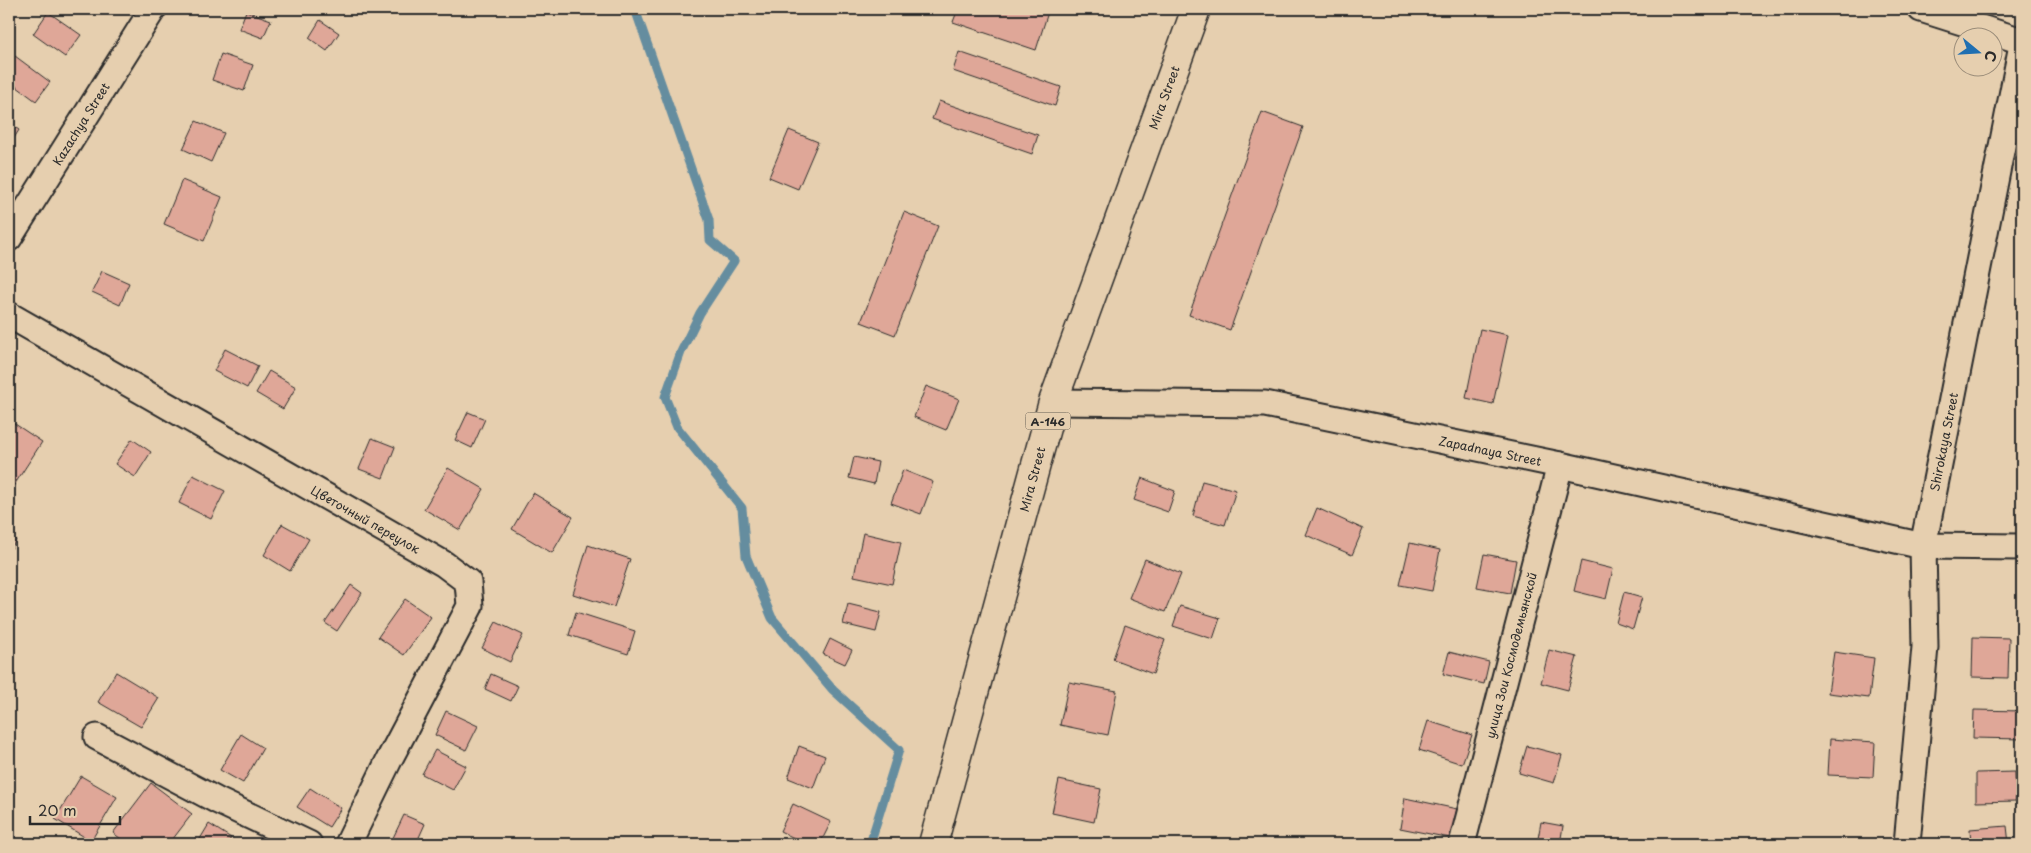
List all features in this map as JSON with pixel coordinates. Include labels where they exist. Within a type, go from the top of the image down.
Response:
[{"type":"highway","name":"Mira Street","points":[[933,844],[1054,402],[1196,9]]},
{"type":"street","name":"Kazachya Street","points":[[9,238],[153,9]]},
{"type":"street","points":[[1921,9],[2022,49]]},
{"type":"street","name":"Shirokaya Street","points":[[1907,844],[1925,647],[1923,546],[2022,49]]},
{"type":"street","name":"Цветочный переулок","points":[[9,315],[444,564],[468,582],[470,606],[390,758],[348,844]]},
{"type":"street","name":"Zapadnaya Street","points":[[1054,402],[1265,404],[1560,465],[1923,546],[2022,546]]},
{"type":"street","name":"улица Зои Космодемьянской","points":[[1462,844],[1560,465]]},
{"type":"street","points":[[97,737],[218,801],[309,844]]},
{"type":"building","points":[[958,9],[1049,9],[1036,50],[953,22]]},
{"type":"building","points":[[246,11],[271,20],[263,38],[239,29]]},
{"type":"building","points":[[48,12],[81,35],[65,57],[33,34]]},
{"type":"building","points":[[320,20],[339,33],[327,51],[309,38]]},
{"type":"building","points":[[959,52],[1061,87],[1055,106],[953,71]]},
{"type":"building","points":[[221,54],[253,65],[244,91],[212,80]]},
{"type":"building","points":[[15,56],[50,82],[36,101],[9,81],[9,64]]},
{"type":"building","points":[[939,101],[1038,135],[1032,154],[932,119]]},
{"type":"building","points":[[1262,112],[1303,127],[1230,330],[1189,315]]},
{"type":"building","points":[[196,121],[224,133],[211,162],[183,149]]},
{"type":"building","points":[[9,123],[19,130],[9,146]]},
{"type":"building","points":[[789,130],[818,142],[798,189],[769,177]]},
{"type":"building","points":[[182,180],[222,197],[204,241],[164,224]]},
{"type":"building","points":[[904,212],[938,226],[895,335],[861,322]]},
{"type":"building","points":[[102,271],[129,283],[120,305],[92,292]]},
{"type":"building","points":[[1480,329],[1508,335],[1493,404],[1466,398]]},
{"type":"building","points":[[225,349],[258,366],[247,388],[214,371]]},
{"type":"building","points":[[269,371],[296,387],[283,409],[256,393]]},
{"type":"building","points":[[926,386],[959,399],[946,430],[914,417]]},
{"type":"building","points":[[468,412],[485,419],[472,448],[455,440]]},
{"type":"building","points":[[9,420],[42,442],[9,493]]},
{"type":"building","points":[[372,438],[395,447],[383,478],[359,469]]},
{"type":"building","points":[[132,439],[151,452],[135,477],[115,464]]},
{"type":"building","points":[[854,457],[878,462],[874,484],[849,478]]},
{"type":"building","points":[[448,468],[484,489],[460,530],[424,509]]},
{"type":"building","points":[[903,470],[933,482],[921,514],[891,503]]},
{"type":"building","points":[[193,475],[225,491],[211,519],[179,503]]},
{"type":"building","points":[[1142,478],[1175,491],[1168,512],[1134,500]]},
{"type":"building","points":[[1202,481],[1236,490],[1225,525],[1193,516]]},
{"type":"building","points":[[533,493],[573,517],[552,553],[512,529]]},
{"type":"building","points":[[1317,508],[1363,529],[1352,555],[1306,535]]},
{"type":"building","points":[[282,524],[309,539],[290,571],[264,555]]},
{"type":"building","points":[[863,533],[901,542],[892,584],[854,576]]},
{"type":"building","points":[[9,535],[16,540],[9,552]]},
{"type":"building","points":[[1410,543],[1440,550],[1432,591],[1400,585]]},
{"type":"building","points":[[588,545],[630,559],[614,607],[573,594]]},
{"type":"building","points":[[1484,554],[1516,560],[1510,593],[1477,587]]},
{"type":"building","points":[[1145,559],[1181,574],[1165,612],[1129,598]]},
{"type":"building","points":[[1581,561],[1613,569],[1606,599],[1574,591]]},
{"type":"building","points":[[351,585],[362,593],[337,631],[325,623]]},
{"type":"building","points":[[1624,592],[1642,597],[1633,629],[1616,623]]},
{"type":"building","points":[[405,599],[431,617],[404,655],[378,637]]},
{"type":"building","points":[[848,604],[881,612],[876,632],[843,624]]},
{"type":"building","points":[[1180,606],[1220,618],[1213,639],[1173,626]]},
{"type":"building","points":[[576,612],[635,631],[628,654],[569,635]]},
{"type":"building","points":[[496,622],[523,635],[510,662],[482,648]]},
{"type":"building","points":[[1125,625],[1165,640],[1153,674],[1113,659]]},
{"type":"building","points":[[1973,637],[2009,638],[2008,678],[1972,677]]},
{"type":"building","points":[[830,639],[852,650],[845,664],[823,654]]},
{"type":"building","points":[[1549,650],[1577,657],[1568,690],[1541,683]]},
{"type":"building","points":[[1449,652],[1489,662],[1484,684],[1443,674]]},
{"type":"building","points":[[1834,652],[1874,658],[1869,698],[1828,693]]},
{"type":"building","points":[[116,672],[159,698],[141,727],[98,702]]},
{"type":"building","points":[[491,674],[518,686],[511,701],[485,689]]},
{"type":"building","points":[[1069,682],[1117,691],[1108,735],[1060,725]]},
{"type":"building","points":[[1974,710],[2022,711],[2022,739],[1973,738]]},
{"type":"building","points":[[446,711],[478,726],[466,750],[435,735]]},
{"type":"building","points":[[1428,721],[1472,735],[1462,764],[1419,750]]},
{"type":"building","points":[[241,734],[263,748],[243,783],[220,770]]},
{"type":"building","points":[[1830,739],[1875,742],[1873,777],[1828,775]]},
{"type":"building","points":[[799,746],[825,756],[813,788],[788,778]]},
{"type":"building","points":[[1527,746],[1562,755],[1554,783],[1519,773]]},
{"type":"building","points":[[435,750],[466,766],[453,790],[422,774]]},
{"type":"building","points":[[2015,772],[2016,801],[1976,802],[1976,773]]},
{"type":"building","points":[[81,776],[117,797],[91,841],[55,819]]},
{"type":"building","points":[[1059,780],[1101,789],[1094,822],[1052,813]]},
{"type":"building","points":[[151,783],[192,814],[169,844],[128,844],[113,833]]},
{"type":"building","points":[[310,788],[341,808],[329,827],[297,807]]},
{"type":"building","points":[[1405,798],[1457,809],[1450,838],[1400,828]]},
{"type":"building","points":[[793,804],[831,822],[820,844],[806,844],[780,831]]},
{"type":"building","points":[[404,815],[425,824],[416,844],[390,844]]},
{"type":"building","points":[[1541,822],[1563,826],[1560,844],[1537,844]]},
{"type":"building","points":[[209,824],[231,838],[227,844],[197,844]]},
{"type":"building","points":[[2007,826],[2009,844],[1971,844],[1970,829]]},
{"type":"building","points":[[1045,838],[1069,844],[1044,844]]},
{"type":"building","points":[[1815,841],[1846,844],[1815,844]]},
{"type":"waterway","points":[[635,9],[709,220],[710,240],[734,261],[700,313],[681,352],[665,397],[677,427],[742,508],[746,556],[772,618],[833,690],[899,750],[870,844]]}]
